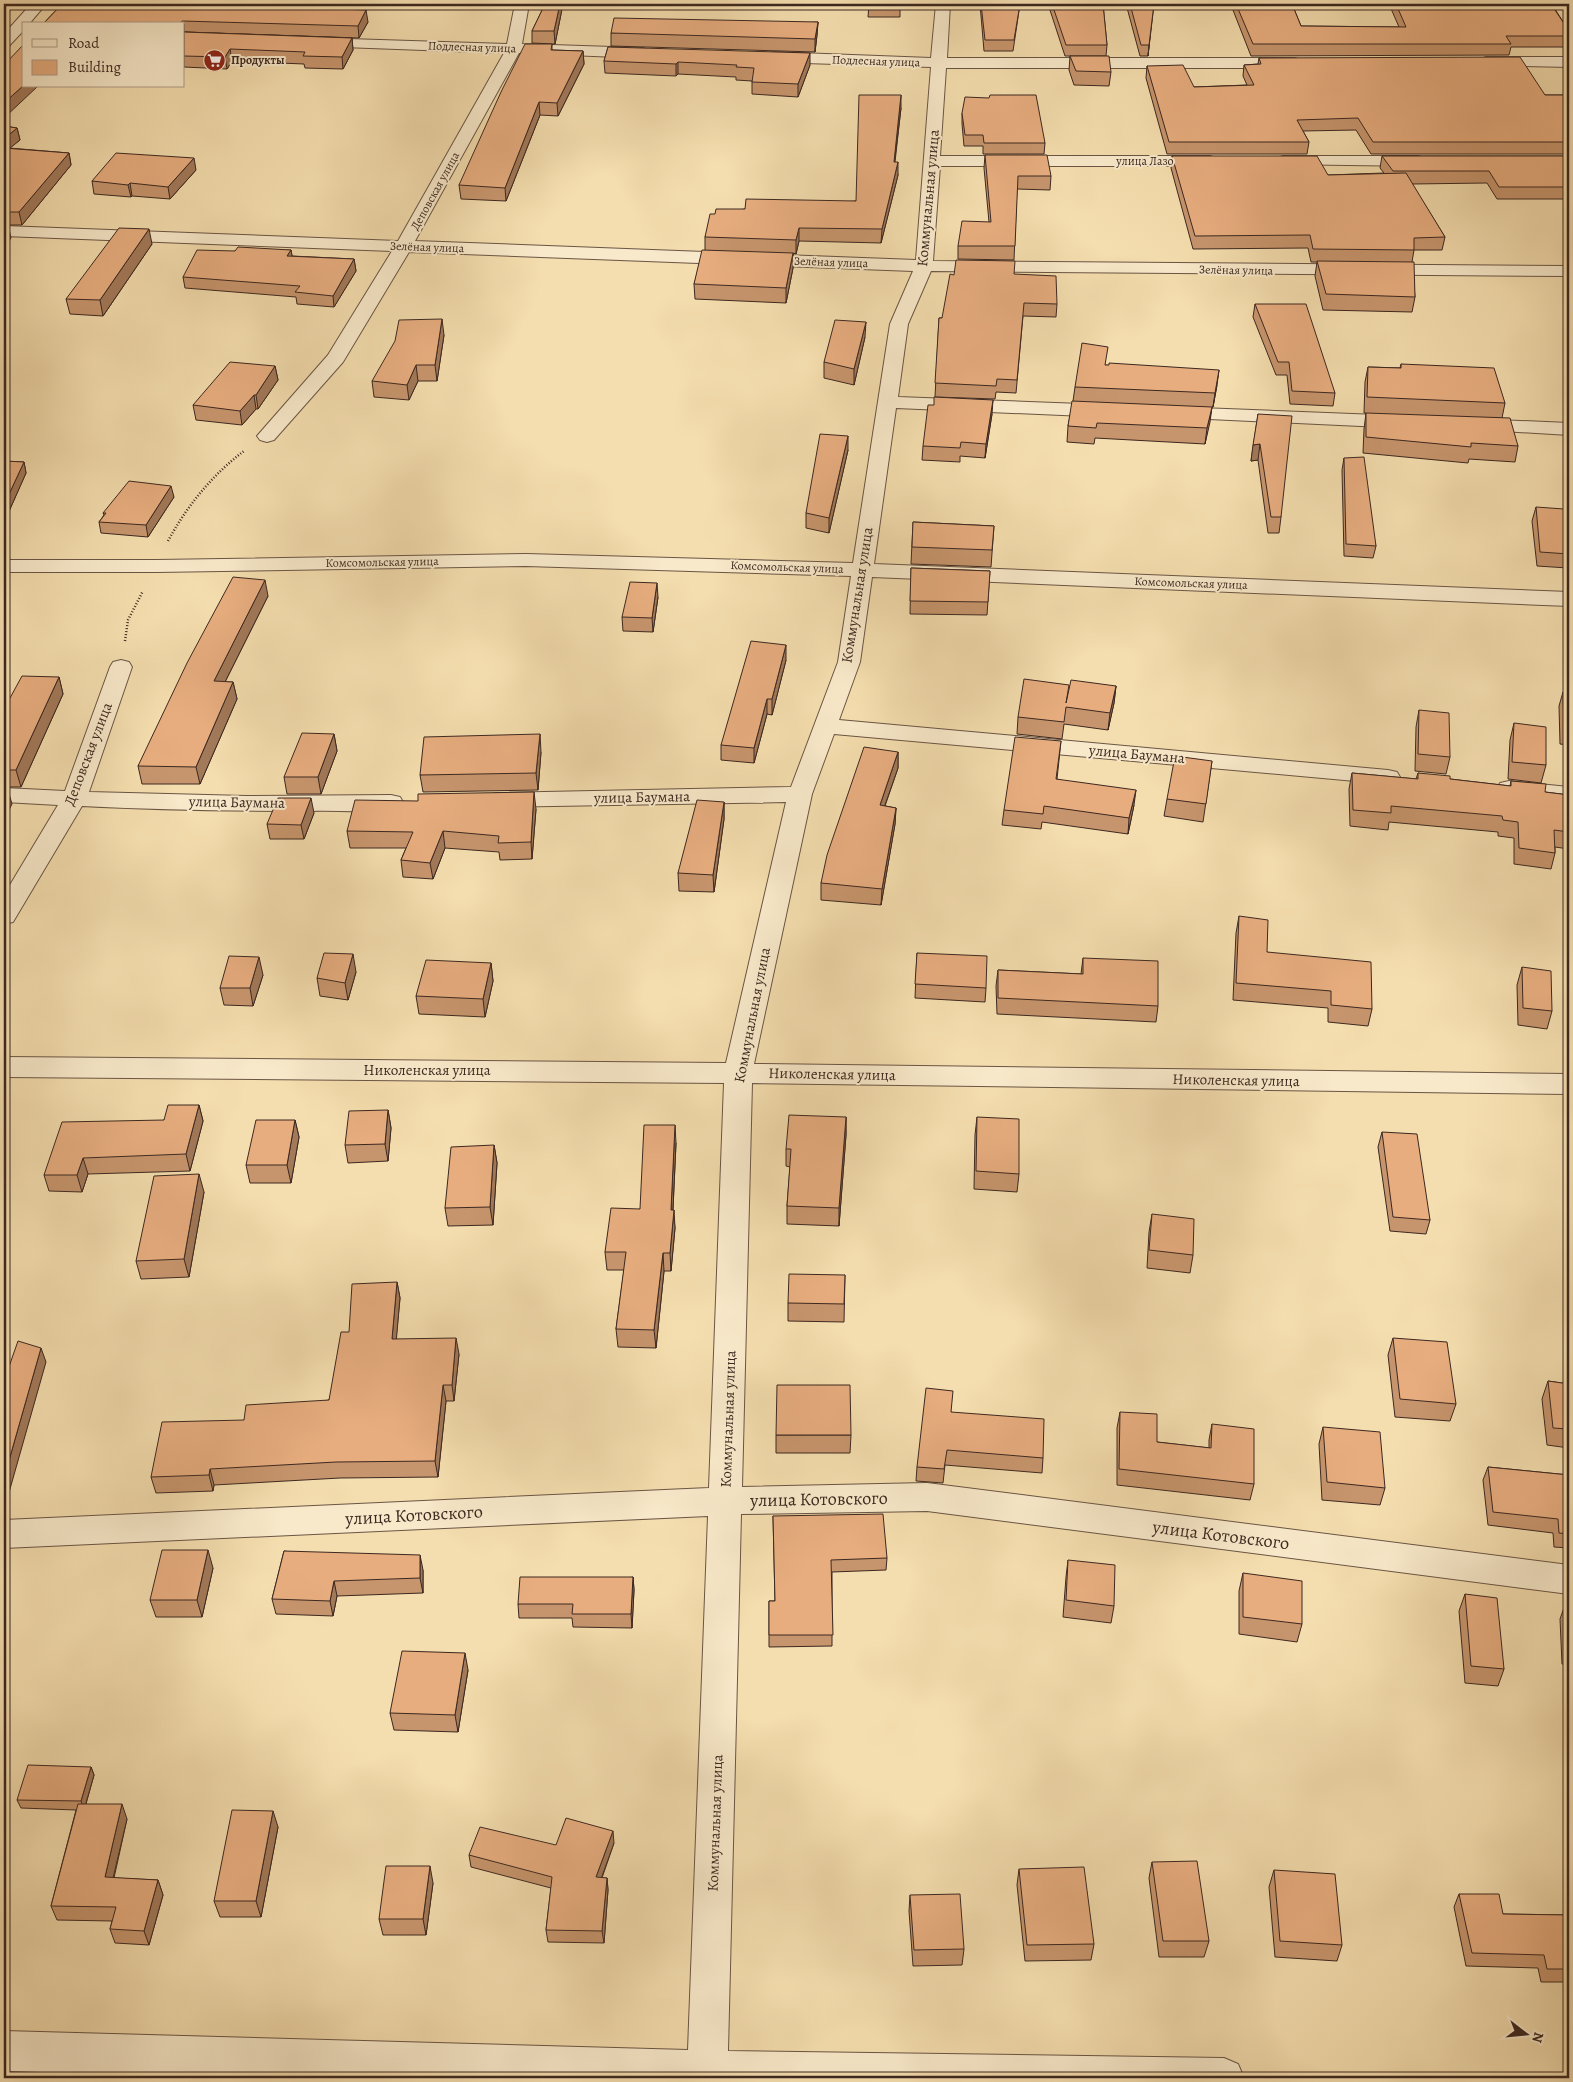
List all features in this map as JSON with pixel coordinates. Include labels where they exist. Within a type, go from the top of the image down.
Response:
[{"type":"street","points":[[23,22],[40,4]]},
{"type":"street","name":"Деповская улица","points":[[267,436],[336,358],[404,246],[514,48],[522,4]]},
{"type":"street","name":"Коммунальная улица","points":[[707,2074],[738,1073],[800,794],[849,662],[899,324],[924,266],[943,4]]},
{"type":"street","points":[[11,35],[22,23]]},
{"type":"street","name":"Подлесная улица","points":[[300,42],[662,54]]},
{"type":"street","name":"Подлесная улица","points":[[761,57],[939,63],[1312,63]]},
{"type":"street","points":[[1470,63],[1569,62]]},
{"type":"street","name":"улица Лазо","points":[[932,161],[1230,161]]},
{"type":"street","points":[[1270,161],[1430,161]]},
{"type":"street","name":"Зелёная улица","points":[[4,231],[924,266],[1569,271]]},
{"type":"street","points":[[888,402],[1125,411]]},
{"type":"street","points":[[1154,412],[1421,423]]},
{"type":"street","points":[[1461,425],[1569,429]]},
{"type":"street","name":"Комсомольская улица","points":[[4,566],[156,566],[526,560],[862,570],[1569,599]]},
{"type":"street","name":"Деповская улица","points":[[4,916],[74,799],[120,668]]},
{"type":"street","name":"улица Баумана","points":[[824,726],[1410,779]]},
{"type":"street","points":[[1490,786],[1569,794]]},
{"type":"street","name":"улица Баумана","points":[[473,800],[800,794]]},
{"type":"street","name":"улица Баумана","points":[[4,795],[74,799],[335,804],[414,802]]},
{"type":"street","name":"Николенская улица","points":[[4,1067],[738,1073],[1569,1084]]},
{"type":"street","name":"улица Котовского","points":[[4,1534],[726,1501],[927,1497],[1569,1579]]},
{"type":"street","points":[[4,2051],[707,2074],[1224,2078]]},
{"type":"building","points":[[62,4],[292,4],[290,7],[366,10],[358,26],[182,21],[45,22]]},
{"type":"building","points":[[545,4],[560,4],[554,31],[532,31]]},
{"type":"building","points":[[868,4],[900,4],[900,5]]},
{"type":"building","points":[[981,4],[1020,4],[1014,40],[985,40]]},
{"type":"building","points":[[1052,4],[1103,4],[1107,45],[1066,45]]},
{"type":"building","points":[[1130,4],[1154,4],[1149,45],[1141,45]]},
{"type":"building","points":[[1236,4],[1292,4],[1301,26],[1406,27],[1396,4],[1551,4],[1569,31],[1569,36],[1506,36],[1511,44],[1253,44]]},
{"type":"building","points":[[614,18],[818,22],[815,39],[611,33]]},
{"type":"building","points":[[185,32],[352,38],[342,57],[303,56],[305,52],[230,49],[225,57],[185,56]]},
{"type":"building","points":[[525,44],[552,44],[551,50],[583,51],[557,103],[539,102],[505,188],[459,185],[501,92]]},
{"type":"building","points":[[22,46],[22,87],[4,103],[4,65]]},
{"type":"building","points":[[608,47],[810,53],[798,84],[752,82],[754,68],[736,67],[737,65],[604,61]]},
{"type":"building","points":[[1070,56],[1109,56],[1111,72],[1076,71]]},
{"type":"building","points":[[1520,57],[1545,95],[1569,95],[1569,142],[1373,142],[1358,118],[1297,120],[1309,142],[1169,142],[1147,66],[1183,65],[1194,87],[1254,85],[1244,65],[1261,64],[1259,58]]},
{"type":"building","points":[[859,95],[901,95],[894,162],[898,162],[882,229],[799,228],[796,240],[705,237],[710,214],[715,214],[716,209],[745,209],[746,199],[856,201]]},
{"type":"building","points":[[990,95],[1036,95],[1045,143],[984,143],[983,135],[965,135],[962,113],[965,97],[989,98]]},
{"type":"building","points":[[4,126],[17,128],[4,139]]},
{"type":"building","points":[[4,148],[69,153],[19,212],[4,212]]},
{"type":"building","points":[[116,153],[194,158],[168,187],[92,181]]},
{"type":"building","points":[[985,155],[1047,155],[1051,176],[1018,176],[1015,246],[958,246],[962,221],[991,222]]},
{"type":"building","points":[[1172,156],[1317,156],[1328,175],[1406,173],[1445,237],[1414,238],[1414,250],[1313,249],[1310,235],[1195,236]]},
{"type":"building","points":[[1382,156],[1569,156],[1569,187],[1499,187],[1489,171],[1393,171]]},
{"type":"building","points":[[119,228],[149,229],[100,300],[66,299]]},
{"type":"building","points":[[238,247],[291,250],[287,256],[354,259],[333,296],[295,292],[300,286],[183,277],[197,250],[235,251]]},
{"type":"building","points":[[702,250],[793,253],[786,288],[694,284]]},
{"type":"building","points":[[956,260],[1015,261],[1014,274],[1056,276],[1057,304],[1024,303],[1017,380],[997,379],[996,386],[935,383],[939,318],[942,318],[950,274],[954,275]]},
{"type":"building","points":[[1317,261],[1414,262],[1415,297],[1326,294]]},
{"type":"building","points":[[1255,304],[1306,304],[1335,393],[1292,391],[1289,362],[1278,362]]},
{"type":"building","points":[[442,319],[435,365],[416,365],[407,385],[372,381],[395,341],[399,320]]},
{"type":"building","points":[[835,320],[866,322],[854,369],[824,362]]},
{"type":"building","points":[[1082,343],[1108,347],[1105,365],[1109,365],[1109,363],[1219,370],[1215,393],[1075,387]]},
{"type":"building","points":[[230,362],[275,366],[256,395],[240,411],[193,405]]},
{"type":"building","points":[[1401,364],[1494,368],[1505,403],[1367,397],[1368,367],[1401,368]]},
{"type":"building","points":[[934,397],[993,400],[986,444],[961,442],[960,448],[923,446],[928,405],[934,405]]},
{"type":"building","points":[[1072,401],[1212,407],[1207,428],[1097,423],[1096,428],[1068,426]]},
{"type":"building","points":[[1366,413],[1510,418],[1518,446],[1471,443],[1471,447],[1366,437]]},
{"type":"building","points":[[1258,414],[1292,416],[1281,517],[1271,517],[1260,444],[1253,445]]},
{"type":"building","points":[[820,434],[848,436],[829,518],[806,513]]},
{"type":"building","points":[[1364,457],[1376,546],[1346,544],[1344,458]]},
{"type":"building","points":[[4,461],[24,462],[4,505]]},
{"type":"building","points":[[129,481],[171,486],[146,525],[99,522],[106,513],[103,513]]},
{"type":"building","points":[[1536,507],[1564,509],[1569,554],[1540,552]]},
{"type":"building","points":[[913,522],[994,526],[992,550],[912,547]]},
{"type":"building","points":[[911,568],[990,571],[988,602],[910,601]]},
{"type":"building","points":[[233,577],[265,580],[214,681],[233,682],[196,767],[138,766],[187,663]]},
{"type":"building","points":[[630,582],[657,583],[652,618],[622,617]]},
{"type":"building","points":[[751,641],[786,645],[772,699],[767,699],[754,748],[721,745]]},
{"type":"building","points":[[22,676],[59,677],[16,770],[4,770],[4,709]]},
{"type":"building","points":[[1024,679],[1069,685],[1066,703],[1071,680],[1116,686],[1110,713],[1066,707],[1064,722],[1018,717]]},
{"type":"building","points":[[1563,692],[1569,693],[1569,731],[1564,730]]},
{"type":"building","points":[[1419,710],[1449,713],[1450,757],[1418,754]]},
{"type":"building","points":[[1514,723],[1546,727],[1546,765],[1512,762]]},
{"type":"building","points":[[302,733],[334,734],[318,777],[284,777]]},
{"type":"building","points":[[540,734],[536,773],[420,775],[424,737]]},
{"type":"building","points":[[1015,737],[1061,741],[1056,779],[1136,790],[1129,818],[1044,806],[1043,814],[1004,810]]},
{"type":"building","points":[[864,747],[898,752],[880,805],[896,808],[882,889],[821,883],[827,855]]},
{"type":"building","points":[[1175,756],[1212,761],[1206,804],[1167,799]]},
{"type":"building","points":[[1352,773],[1418,779],[1418,773],[1450,776],[1450,779],[1511,786],[1511,781],[1546,784],[1545,792],[1569,795],[1569,832],[1554,830],[1555,853],[1519,848],[1518,822],[1503,820],[1502,816],[1391,806],[1391,813],[1353,810]]},
{"type":"building","points":[[534,792],[531,842],[498,843],[499,836],[443,831],[430,863],[401,860],[413,832],[347,831],[355,800],[418,801],[418,794]]},
{"type":"building","points":[[278,798],[311,798],[301,825],[267,824]]},
{"type":"building","points":[[697,800],[724,802],[713,875],[678,873]]},
{"type":"building","points":[[1239,916],[1268,920],[1267,952],[1371,962],[1372,1009],[1331,1005],[1331,991],[1236,983]]},
{"type":"building","points":[[324,953],[353,954],[345,983],[317,978]]},
{"type":"building","points":[[917,953],[987,956],[986,988],[915,984]]},
{"type":"building","points":[[229,956],[259,957],[250,988],[220,988]]},
{"type":"building","points":[[1083,958],[1158,961],[1158,1006],[998,998],[998,970],[1083,974]]},
{"type":"building","points":[[426,960],[491,963],[483,999],[416,996]]},
{"type":"building","points":[[1522,967],[1551,971],[1552,1011],[1523,1008]]},
{"type":"building","points":[[168,1105],[199,1105],[186,1154],[83,1158],[77,1175],[44,1175],[62,1122],[164,1120]]},
{"type":"building","points":[[388,1110],[385,1144],[345,1145],[349,1111]]},
{"type":"building","points":[[789,1115],[846,1117],[839,1208],[787,1206],[791,1149],[786,1149]]},
{"type":"building","points":[[977,1117],[1019,1119],[1019,1174],[976,1171]]},
{"type":"building","points":[[256,1120],[295,1120],[287,1165],[246,1165]]},
{"type":"building","points":[[644,1125],[675,1125],[671,1210],[674,1210],[670,1253],[663,1253],[654,1330],[616,1329],[626,1252],[605,1252],[611,1208],[640,1209]]},
{"type":"building","points":[[1382,1132],[1417,1134],[1430,1220],[1393,1217]]},
{"type":"building","points":[[494,1145],[490,1207],[445,1208],[451,1147]]},
{"type":"building","points":[[199,1174],[184,1259],[136,1261],[154,1176]]},
{"type":"building","points":[[1152,1214],[1194,1219],[1193,1255],[1149,1250]]},
{"type":"building","points":[[789,1274],[845,1275],[844,1304],[788,1303]]},
{"type":"building","points":[[397,1282],[392,1339],[456,1338],[452,1385],[443,1385],[435,1461],[336,1462],[210,1469],[209,1475],[151,1477],[162,1422],[244,1420],[246,1405],[329,1400],[341,1332],[349,1332],[352,1284]]},
{"type":"building","points":[[1393,1338],[1447,1342],[1456,1404],[1400,1399]]},
{"type":"building","points":[[18,1341],[41,1348],[4,1478],[4,1381]]},
{"type":"building","points":[[1548,1381],[1569,1384],[1569,1429],[1553,1428]]},
{"type":"building","points":[[777,1385],[850,1385],[851,1435],[776,1435]]},
{"type":"building","points":[[926,1388],[953,1391],[951,1412],[1044,1419],[1043,1458],[947,1450],[944,1469],[917,1467]]},
{"type":"building","points":[[1120,1412],[1157,1414],[1157,1442],[1211,1448],[1212,1424],[1254,1429],[1254,1484],[1119,1469]]},
{"type":"building","points":[[1323,1427],[1380,1432],[1385,1488],[1327,1482]]},
{"type":"building","points":[[1488,1467],[1569,1475],[1569,1534],[1559,1533],[1558,1519],[1493,1512]]},
{"type":"building","points":[[883,1514],[887,1558],[831,1560],[833,1635],[769,1635],[769,1601],[775,1601],[773,1516]]},
{"type":"building","points":[[162,1550],[208,1550],[197,1600],[150,1600]]},
{"type":"building","points":[[284,1551],[420,1555],[420,1578],[334,1581],[330,1601],[272,1599]]},
{"type":"building","points":[[1068,1560],[1115,1565],[1114,1606],[1066,1600]]},
{"type":"building","points":[[1243,1573],[1302,1581],[1302,1624],[1243,1617]]},
{"type":"building","points":[[520,1577],[633,1577],[631,1614],[572,1614],[573,1604],[518,1604]]},
{"type":"building","points":[[1465,1594],[1497,1598],[1504,1669],[1471,1666]]},
{"type":"building","points":[[1566,1602],[1569,1602],[1569,1647]]},
{"type":"building","points":[[402,1651],[465,1653],[455,1715],[390,1713]]},
{"type":"building","points":[[28,1765],[91,1767],[81,1801],[17,1800]]},
{"type":"building","points":[[78,1804],[122,1804],[105,1877],[158,1880],[144,1931],[110,1929],[116,1907],[51,1906]]},
{"type":"building","points":[[232,1810],[273,1811],[256,1901],[214,1901]]},
{"type":"building","points":[[566,1818],[613,1831],[596,1877],[607,1878],[602,1931],[546,1930],[552,1877],[469,1855],[480,1827],[556,1845]]},
{"type":"building","points":[[1197,1861],[1209,1941],[1163,1941],[1152,1862]]},
{"type":"building","points":[[386,1866],[430,1866],[423,1919],[379,1919]]},
{"type":"building","points":[[1084,1867],[1094,1944],[1027,1945],[1019,1869]]},
{"type":"building","points":[[1274,1870],[1335,1874],[1342,1945],[1280,1941]]},
{"type":"building","points":[[960,1894],[964,1949],[914,1950],[910,1895]]},
{"type":"building","points":[[1459,1894],[1499,1894],[1503,1914],[1569,1915],[1569,1969],[1547,1969],[1544,1955],[1472,1953]]},
{"type":"place","name":"Продукты","points":[[215,60]]}]
